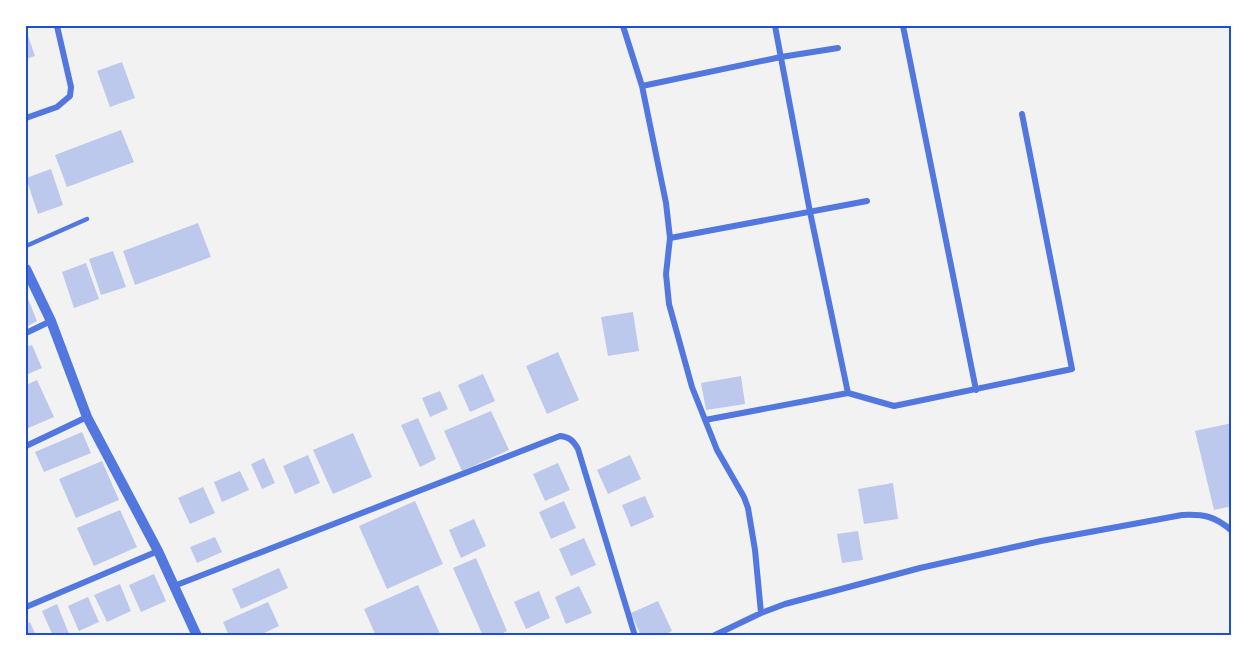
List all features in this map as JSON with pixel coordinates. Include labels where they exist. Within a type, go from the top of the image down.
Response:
[{"type":"street","points":[[26,118],[57,107],[70,96],[71,87],[57,26]]},
{"type":"street","points":[[623,26],[642,86],[666,203],[670,238],[666,274],[669,304],[692,387],[717,450],[744,497],[755,550],[761,613]]},
{"type":"street","points":[[775,26],[810,213],[848,393]]},
{"type":"street","points":[[904,26],[976,390]]},
{"type":"street","points":[[642,86],[781,57],[838,48]]},
{"type":"street","points":[[705,420],[848,393],[894,406],[1072,369],[1022,114]]},
{"type":"street","points":[[670,238],[867,201]]},
{"type":"street","points":[[26,269],[51,321],[87,417],[158,551],[197,636]]},
{"type":"street","points":[[26,333],[51,321]]},
{"type":"street","points":[[26,446],[87,417]]},
{"type":"street","points":[[174,586],[560,436],[567,437],[574,442],[578,449],[635,636]]},
{"type":"street","points":[[713,636],[785,604],[920,568],[1041,541],[1182,515],[1202,514],[1216,519],[1232,531]]},
{"type":"street","points":[[26,607],[158,551]]},
{"type":"lane","points":[[26,246],[87,219]]},
{"type":"building","points":[[26,30],[35,56],[26,59]]},
{"type":"building","points":[[122,62],[135,98],[110,107],[97,71]]},
{"type":"building","points":[[121,130],[134,162],[67,187],[55,155]]},
{"type":"building","points":[[51,169],[63,205],[38,214],[26,178]]},
{"type":"building","points":[[198,223],[211,257],[135,285],[123,251]]},
{"type":"building","points":[[113,251],[126,287],[101,295],[89,259]]},
{"type":"building","points":[[86,263],[99,299],[74,308],[62,272]]},
{"type":"building","points":[[26,294],[37,321],[26,327]]},
{"type":"building","points":[[633,312],[639,351],[608,356],[601,317]]},
{"type":"building","points":[[32,345],[42,368],[26,375],[26,347]]},
{"type":"building","points":[[558,352],[579,400],[547,414],[526,366]]},
{"type":"building","points":[[483,374],[495,401],[470,412],[458,385]]},
{"type":"building","points":[[741,376],[745,404],[706,410],[701,383]]},
{"type":"building","points":[[37,380],[54,417],[26,429],[26,385]]},
{"type":"building","points":[[440,391],[448,409],[430,417],[422,398]]},
{"type":"building","points":[[491,411],[509,450],[462,471],[444,431]]},
{"type":"building","points":[[418,418],[436,459],[420,467],[401,425]]},
{"type":"building","points":[[1232,423],[1232,506],[1214,510],[1195,431]]},
{"type":"building","points":[[82,432],[91,453],[44,472],[35,452]]},
{"type":"building","points":[[353,433],[372,477],[333,494],[313,450]]},
{"type":"building","points":[[308,455],[320,483],[295,494],[283,466]]},
{"type":"building","points":[[630,455],[641,479],[608,494],[597,470]]},
{"type":"building","points":[[264,458],[275,483],[262,489],[251,464]]},
{"type":"building","points":[[102,461],[119,500],[76,518],[59,479]]},
{"type":"building","points":[[558,463],[570,490],[545,501],[533,474]]},
{"type":"building","points":[[240,471],[249,490],[222,502],[214,482]]},
{"type":"building","points":[[893,483],[898,519],[864,524],[858,489]]},
{"type":"building","points":[[203,487],[215,513],[190,524],[178,498]]},
{"type":"building","points":[[645,496],[654,517],[631,527],[622,505]]},
{"type":"building","points":[[415,501],[443,564],[387,589],[359,526]]},
{"type":"building","points":[[564,501],[576,528],[551,539],[539,512]]},
{"type":"building","points":[[120,510],[137,547],[94,566],[77,528]]},
{"type":"building","points":[[474,519],[486,546],[461,558],[449,530]]},
{"type":"building","points":[[858,531],[863,560],[842,563],[837,534]]},
{"type":"building","points":[[215,537],[222,552],[197,563],[190,547]]},
{"type":"building","points":[[584,538],[596,565],[571,576],[559,549]]},
{"type":"building","points":[[476,558],[507,631],[497,636],[483,636],[453,568]]},
{"type":"building","points":[[279,568],[288,588],[241,609],[232,589]]},
{"type":"building","points":[[154,574],[166,601],[141,612],[129,585]]},
{"type":"building","points":[[120,584],[131,611],[107,622],[94,595]]},
{"type":"building","points":[[418,585],[441,636],[376,636],[364,609]]},
{"type":"building","points":[[579,586],[592,613],[566,624],[555,597]]},
{"type":"building","points":[[539,591],[550,618],[526,629],[514,602]]},
{"type":"building","points":[[88,597],[99,622],[79,631],[68,606]]},
{"type":"building","points":[[658,601],[672,631],[662,636],[641,636],[631,613]]},
{"type":"building","points":[[268,602],[279,626],[258,636],[229,636],[223,622]]},
{"type":"building","points":[[57,604],[69,634],[66,636],[53,636],[42,611]]},
{"type":"building","points":[[30,622],[36,636],[26,636],[26,625]]}]
